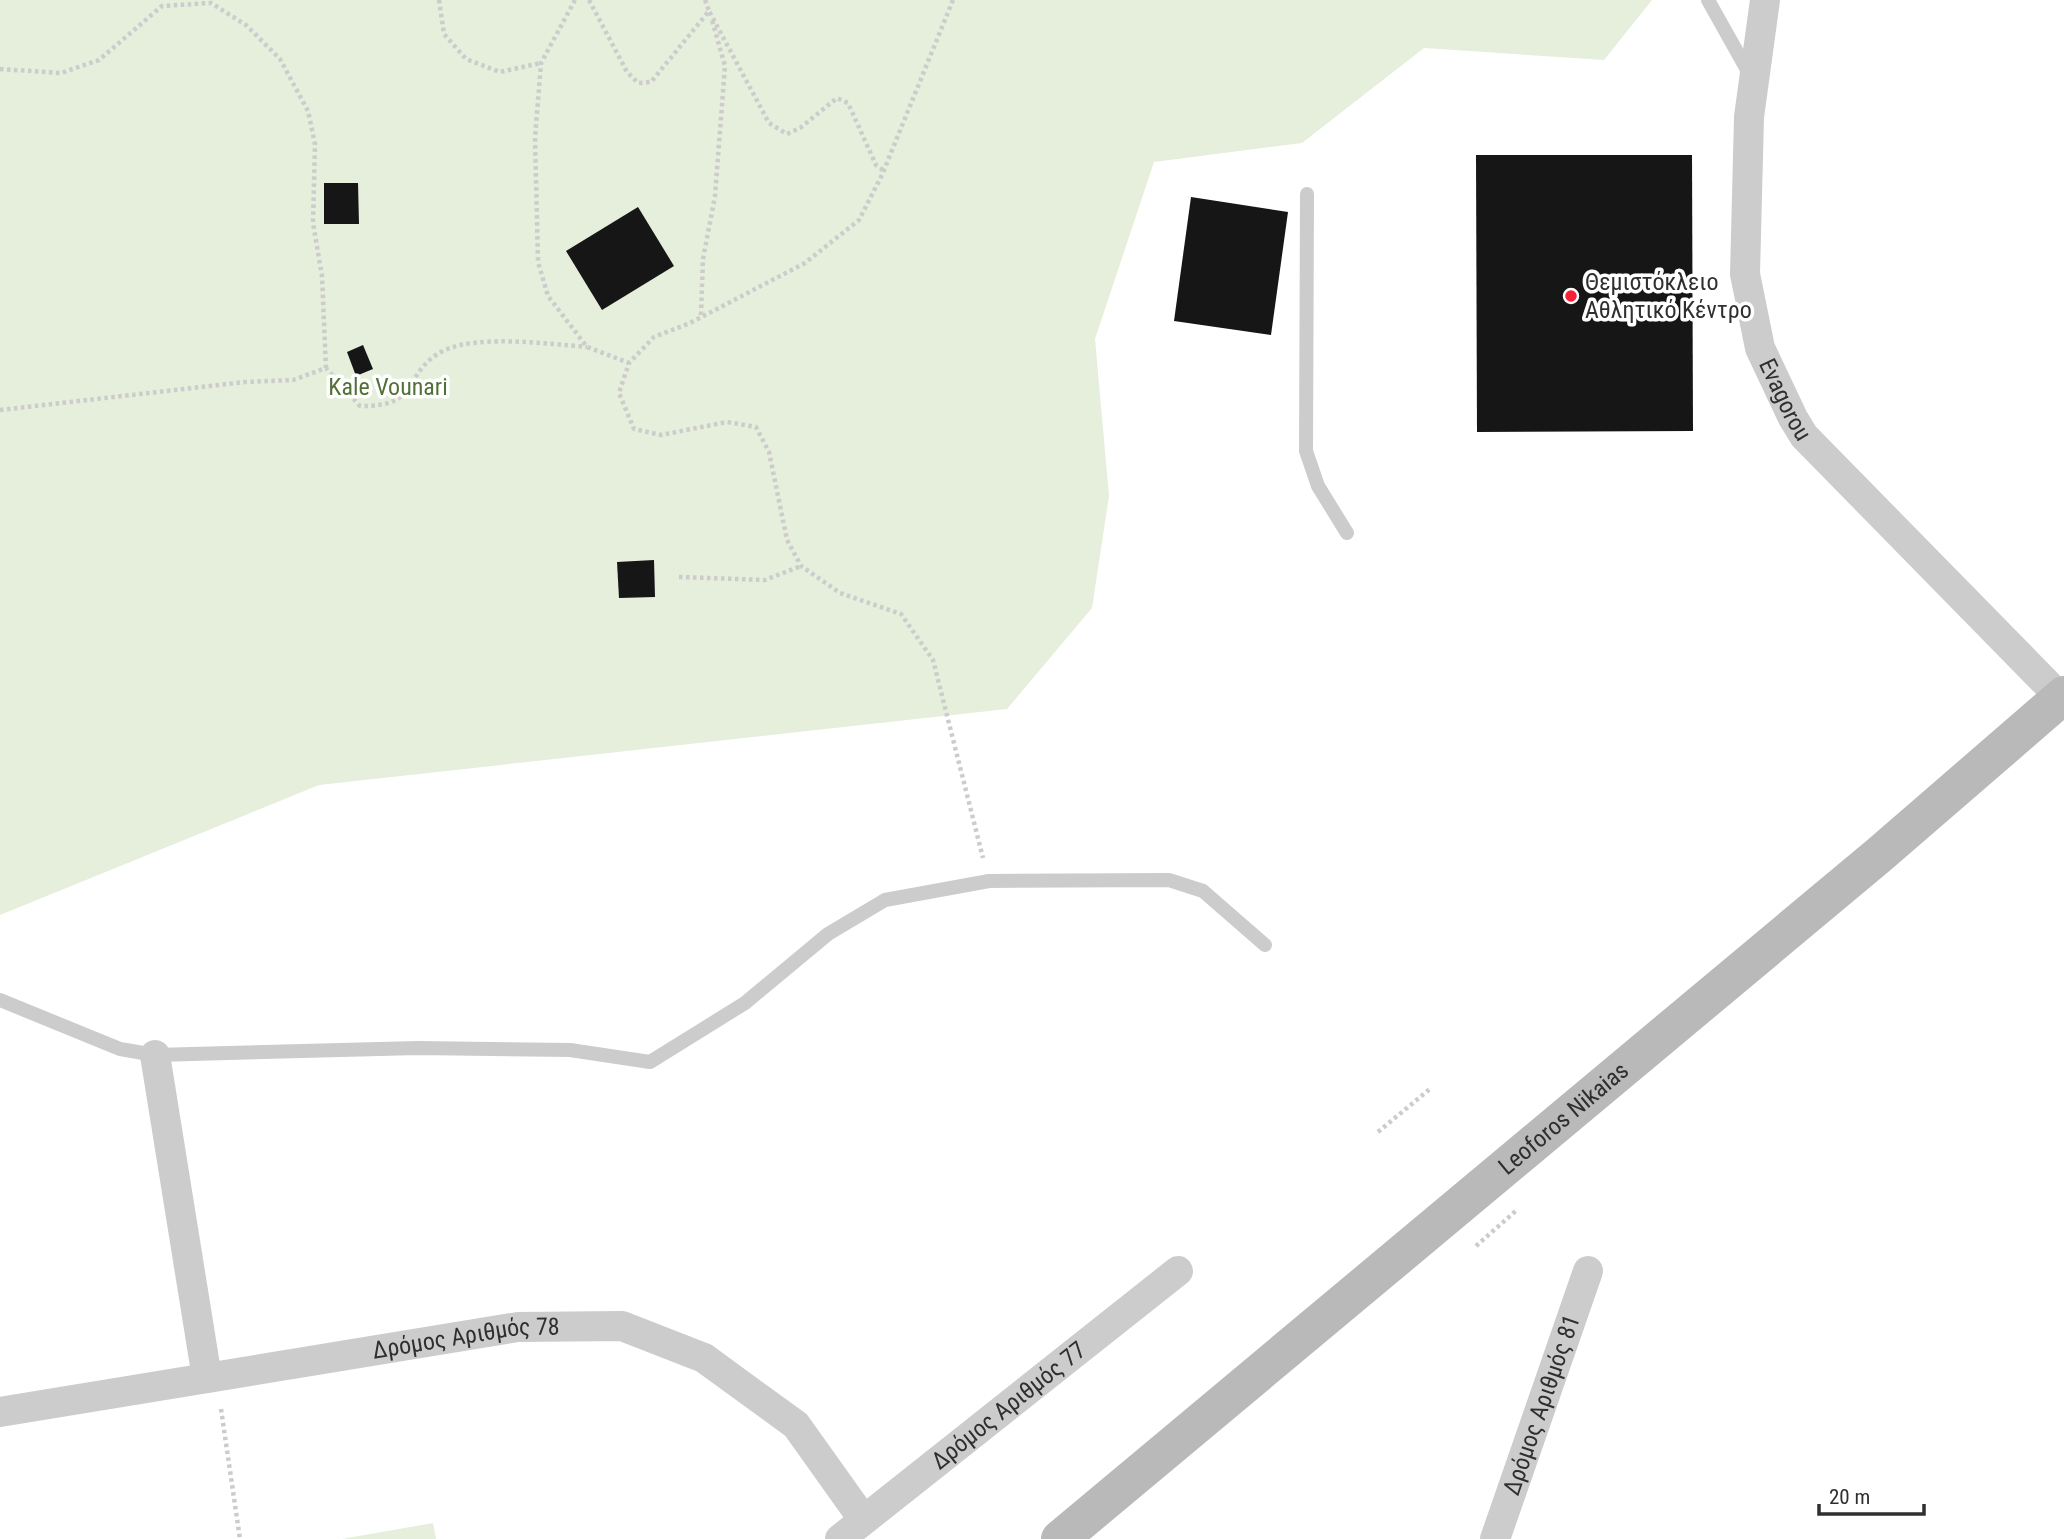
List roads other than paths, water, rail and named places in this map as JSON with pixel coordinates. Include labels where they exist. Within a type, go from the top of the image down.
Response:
[{"type":"main road","name":"Leoforos Nikaias","points":[[1059,1539],[1879,855],[2062,696]]},
{"type":"street","name":"Evagorou","points":[[1765,0],[1749,117],[1745,274],[1760,348],[1804,436],[2062,696]]},
{"type":"street","points":[[155,1055],[212,1377]]},
{"type":"street","name":"Δρόμος Αριθμός 77","points":[[840,1539],[1178,1271]]},
{"type":"street","name":"Δρόμος Αριθμός 81","points":[[1495,1539],[1588,1271]]},
{"type":"street","name":"Δρόμος Αριθμός 78","points":[[0,1412],[518,1327],[622,1326],[704,1358],[796,1425],[863,1519]]},
{"type":"lane","points":[[1708,0],[1754,82]]},
{"type":"lane","points":[[1307,194],[1306,451],[1318,486],[1347,533]]},
{"type":"lane","points":[[0,1000],[120,1049],[155,1055],[418,1048],[570,1050],[650,1062],[745,1003],[828,934],[884,900],[989,881],[1169,880],[1203,891],[1265,946]]},
{"type":"place","name":"Θεμιστόκλειο Αθλητικό Κέντρο","points":[[1571,296]]},
{"type":"park label","name":"Kale Vounari","points":[[388,387]]}]
